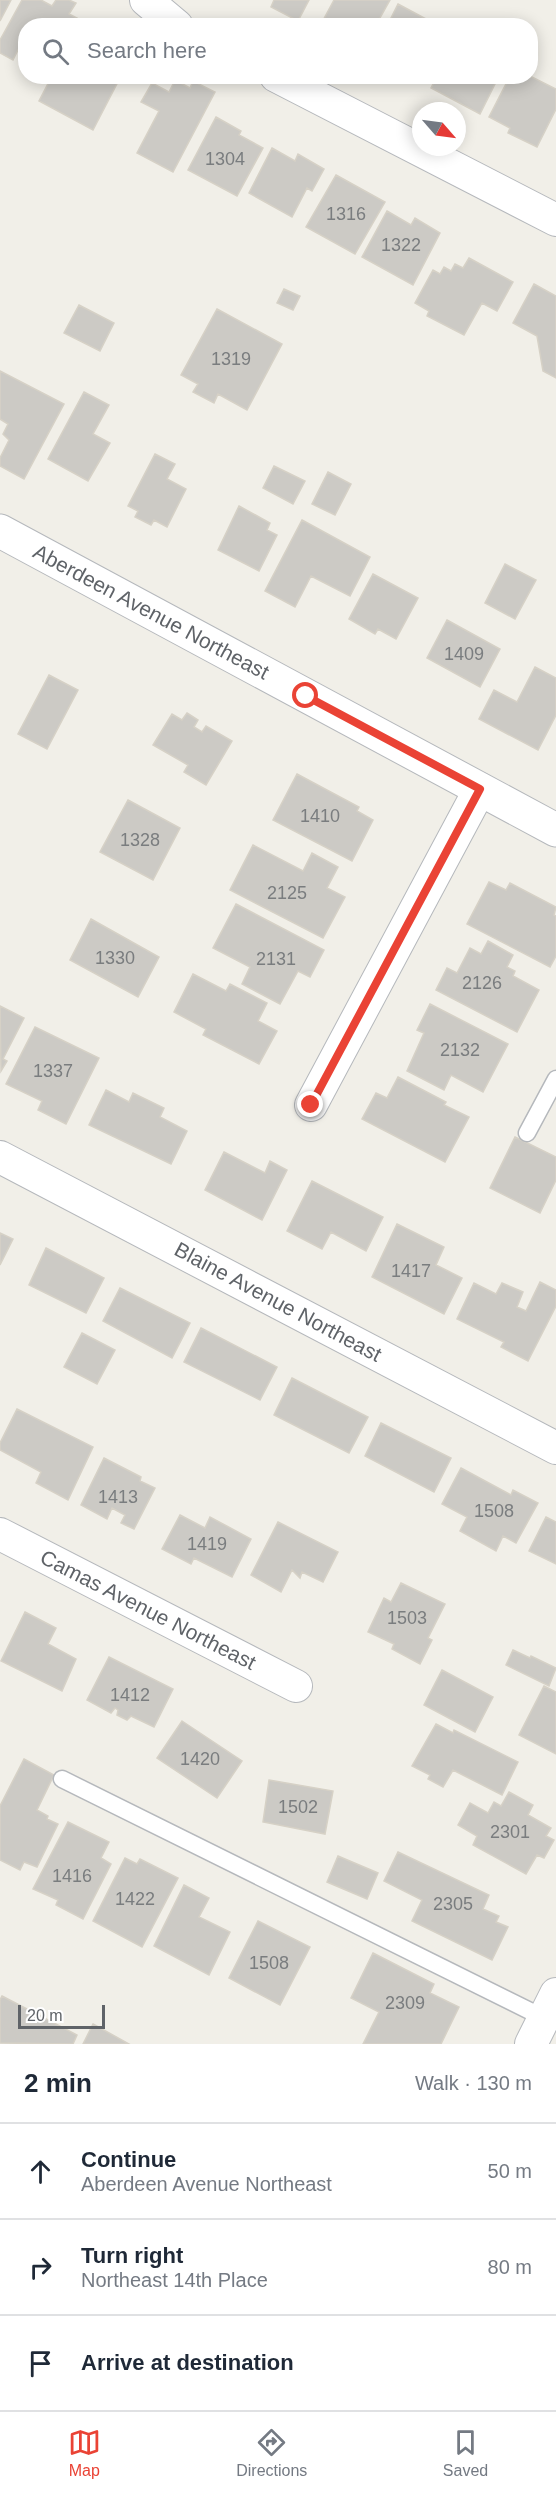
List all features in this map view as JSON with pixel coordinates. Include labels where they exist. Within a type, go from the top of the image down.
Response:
[{"type":"street","points":[[146,0],[167,18]]},
{"type":"street","points":[[292,84],[555,218]]},
{"type":"street","name":"Aberdeen Avenue Northeast","points":[[0,531],[556,830]]},
{"type":"street","points":[[311,1105],[480,789]]},
{"type":"street","name":"Blaine Avenue Northeast","points":[[0,1157],[556,1448]]},
{"type":"street","name":"Camas Avenue Northeast","points":[[0,1534],[296,1686]]},
{"type":"lane","points":[[527,1133],[556,1079]]},
{"type":"lane","points":[[62,1779],[544,2019]]},
{"type":"building","points":[[0,0],[11,0],[0,21]]},
{"type":"building","points":[[22,0],[41,0],[52,6],[56,0],[69,0],[76,3],[69,14],[77,18],[18,18],[18,50],[13,60],[0,53],[0,40]]},
{"type":"building","points":[[274,0],[309,0],[300,18],[292,18],[271,7]]},
{"type":"building","points":[[334,0],[390,0],[380,18],[324,18]]},
{"type":"building","points":[[398,4],[424,18],[391,18]]},
{"type":"building","points":[[538,80],[556,89],[556,109],[537,147],[508,133],[510,128],[489,117],[506,84],[538,84]]},
{"type":"building","points":[[48,84],[117,84],[93,130],[39,101]]},
{"type":"building","points":[[151,84],[169,92],[173,84],[182,84],[190,88],[192,84],[199,84],[215,92],[173,172],[137,153],[159,111],[141,102]]},
{"type":"building","points":[[433,84],[495,84],[480,114],[466,107],[466,102],[457,102],[431,88]]},
{"type":"building","points":[[216,117],[241,131],[239,135],[263,148],[237,196],[188,170]]},
{"type":"building","points":[[272,148],[295,161],[298,154],[324,169],[312,191],[307,188],[292,217],[249,193]]},
{"type":"building","points":[[336,175],[385,202],[355,254],[306,227]]},
{"type":"building","points":[[387,211],[411,225],[415,218],[440,233],[413,285],[362,257]]},
{"type":"building","points":[[469,258],[513,282],[497,311],[482,303],[464,335],[427,316],[429,311],[415,303],[433,270],[440,274],[444,267],[451,271],[455,264],[463,268]]},
{"type":"building","points":[[534,284],[556,296],[556,378],[543,371],[537,336],[513,323]]},
{"type":"building","points":[[284,289],[300,296],[293,310],[277,303]]},
{"type":"building","points":[[79,305],[114,323],[100,351],[64,333]]},
{"type":"building","points":[[217,309],[282,344],[247,410],[218,394],[214,403],[193,392],[198,384],[181,375]]},
{"type":"building","points":[[0,371],[64,404],[24,479],[0,466],[0,458],[9,440],[3,434],[8,424],[0,419]]},
{"type":"building","points":[[84,392],[109,405],[93,434],[110,443],[88,481],[48,459]]},
{"type":"building","points":[[155,454],[175,464],[167,479],[186,489],[167,527],[154,520],[151,525],[135,517],[138,511],[128,506]]},
{"type":"building","points":[[274,466],[305,481],[293,504],[263,488]]},
{"type":"building","points":[[328,472],[351,484],[335,515],[312,504]]},
{"type":"building","points":[[239,506],[270,523],[267,530],[277,535],[259,571],[218,550]]},
{"type":"building","points":[[302,520],[370,557],[350,596],[311,576],[295,607],[265,591]]},
{"type":"building","points":[[505,564],[536,580],[515,619],[485,603]]},
{"type":"building","points":[[373,574],[418,598],[396,639],[378,629],[375,634],[349,619]]},
{"type":"building","points":[[447,620],[500,649],[480,687],[427,658]]},
{"type":"building","points":[[535,667],[556,678],[556,715],[538,750],[479,719],[494,690],[517,702]]},
{"type":"building","points":[[49,675],[78,690],[47,749],[18,734]]},
{"type":"building","points":[[187,713],[198,720],[194,727],[202,732],[206,726],[232,741],[206,785],[184,772],[188,765],[153,745],[172,714],[182,720]]},
{"type":"building","points":[[297,774],[359,807],[357,811],[373,820],[352,861],[273,820]]},
{"type":"building","points":[[128,800],[180,828],[153,880],[100,852]]},
{"type":"building","points":[[253,845],[303,871],[312,853],[338,867],[327,888],[345,897],[323,938],[230,890]]},
{"type":"building","points":[[489,882],[506,890],[510,883],[556,907],[554,915],[556,916],[556,956],[550,967],[467,924]]},
{"type":"building","points":[[236,904],[324,950],[310,977],[298,971],[280,1004],[242,984],[250,967],[213,948]]},
{"type":"building","points":[[91,919],[159,957],[138,997],[70,960]]},
{"type":"building","points":[[488,941],[513,955],[507,967],[515,971],[513,976],[539,990],[517,1032],[436,990],[447,968],[457,973],[470,948],[481,954]]},
{"type":"building","points":[[193,974],[226,991],[230,984],[267,1003],[258,1021],[277,1031],[259,1064],[203,1035],[206,1029],[174,1012]]},
{"type":"building","points":[[430,1004],[508,1044],[483,1092],[451,1075],[444,1090],[407,1071],[424,1033],[417,1030]]},
{"type":"building","points":[[0,1006],[24,1018],[3,1059],[7,1061],[1,1071]]},
{"type":"building","points":[[35,1027],[99,1058],[66,1124],[38,1110],[42,1101],[6,1084]]},
{"type":"building","points":[[398,1077],[446,1102],[444,1105],[469,1117],[445,1162],[362,1119],[376,1093],[387,1098]]},
{"type":"building","points":[[106,1090],[129,1102],[133,1093],[164,1108],[160,1117],[187,1131],[171,1164],[89,1125]]},
{"type":"building","points":[[515,1137],[556,1157],[556,1180],[540,1213],[490,1188]]},
{"type":"building","points":[[224,1152],[265,1173],[270,1161],[287,1170],[262,1220],[205,1190]]},
{"type":"building","points":[[312,1181],[383,1217],[366,1251],[331,1232],[322,1249],[287,1231]]},
{"type":"building","points":[[397,1224],[444,1247],[436,1265],[462,1278],[444,1314],[372,1277]]},
{"type":"building","points":[[0,1233],[13,1239],[0,1265]]},
{"type":"building","points":[[46,1248],[104,1278],[86,1313],[29,1285]]},
{"type":"building","points":[[540,1282],[556,1290],[556,1306],[528,1361],[501,1347],[504,1342],[457,1319],[474,1283],[496,1294],[502,1283],[523,1292],[517,1307],[526,1311]]},
{"type":"building","points":[[120,1288],[190,1323],[172,1358],[103,1321]]},
{"type":"building","points":[[201,1328],[277,1367],[260,1400],[184,1362]]},
{"type":"building","points":[[82,1333],[115,1350],[97,1384],[64,1367]]},
{"type":"building","points":[[292,1378],[368,1417],[349,1453],[274,1415]]},
{"type":"building","points":[[17,1409],[93,1447],[68,1500],[36,1483],[41,1472],[0,1450],[0,1443]]},
{"type":"building","points":[[381,1423],[451,1458],[434,1492],[365,1456]]},
{"type":"building","points":[[104,1458],[141,1477],[140,1481],[155,1488],[134,1529],[121,1523],[125,1515],[112,1508],[107,1519],[81,1505]]},
{"type":"building","points":[[461,1468],[511,1495],[513,1490],[538,1503],[516,1543],[503,1536],[496,1551],[460,1531],[467,1517],[442,1504]]},
{"type":"building","points":[[180,1515],[205,1528],[210,1517],[251,1539],[232,1577],[194,1558],[191,1564],[162,1549]]},
{"type":"building","points":[[546,1517],[556,1522],[556,1564],[529,1551]]},
{"type":"building","points":[[278,1522],[338,1552],[323,1582],[302,1572],[300,1578],[292,1570],[281,1592],[251,1575]]},
{"type":"building","points":[[401,1583],[445,1604],[428,1638],[432,1640],[420,1664],[392,1649],[394,1644],[368,1632],[384,1598],[391,1602]]},
{"type":"building","points":[[25,1612],[56,1628],[48,1644],[76,1659],[62,1691],[1,1661]]},
{"type":"building","points":[[513,1650],[556,1668],[549,1686],[506,1665]]},
{"type":"building","points":[[109,1657],[173,1689],[154,1727],[131,1716],[127,1720],[117,1715],[118,1710],[115,1708],[111,1713],[87,1700]]},
{"type":"building","points":[[442,1670],[493,1697],[475,1732],[424,1705]]},
{"type":"building","points":[[544,1686],[556,1692],[556,1754],[519,1735]]},
{"type":"building","points":[[182,1721],[242,1761],[217,1798],[157,1758]]},
{"type":"building","points":[[436,1724],[453,1733],[454,1730],[518,1762],[502,1795],[453,1770],[443,1787],[428,1779],[430,1775],[412,1766]]},
{"type":"building","points":[[24,1759],[54,1775],[37,1810],[48,1816],[47,1819],[58,1824],[37,1867],[24,1862],[20,1870],[0,1860],[0,1806]]},
{"type":"building","points":[[269,1780],[333,1791],[325,1834],[263,1822]]},
{"type":"building","points":[[509,1792],[533,1805],[528,1815],[551,1828],[546,1836],[554,1840],[544,1858],[537,1855],[526,1874],[473,1845],[477,1836],[458,1825],[470,1803],[488,1813],[494,1802],[501,1806]]},
{"type":"building","points":[[68,1822],[109,1842],[101,1858],[111,1864],[83,1919],[56,1905],[58,1900],[33,1889]]},
{"type":"building","points":[[398,1852],[489,1895],[483,1909],[499,1916],[496,1922],[508,1927],[492,1960],[412,1921],[422,1900],[384,1881]]},
{"type":"building","points":[[338,1856],[378,1873],[367,1899],[327,1882]]},
{"type":"building","points":[[125,1858],[137,1864],[140,1859],[178,1878],[142,1947],[93,1921]]},
{"type":"building","points":[[184,1885],[209,1898],[199,1917],[230,1932],[209,1975],[154,1946]]},
{"type":"building","points":[[258,1921],[310,1947],[280,2005],[229,1978]]},
{"type":"building","points":[[373,1953],[434,1984],[430,1993],[459,2007],[441,2044],[363,2044],[379,2012],[351,1998]]},
{"type":"building","points":[[2,1996],[77,2035],[73,2044],[0,2043],[0,2000]]},
{"type":"building","points":[[93,2024],[129,2044],[83,2044]]},
{"type":"route","points":[[306,696],[480,789],[311,1105]]}]
